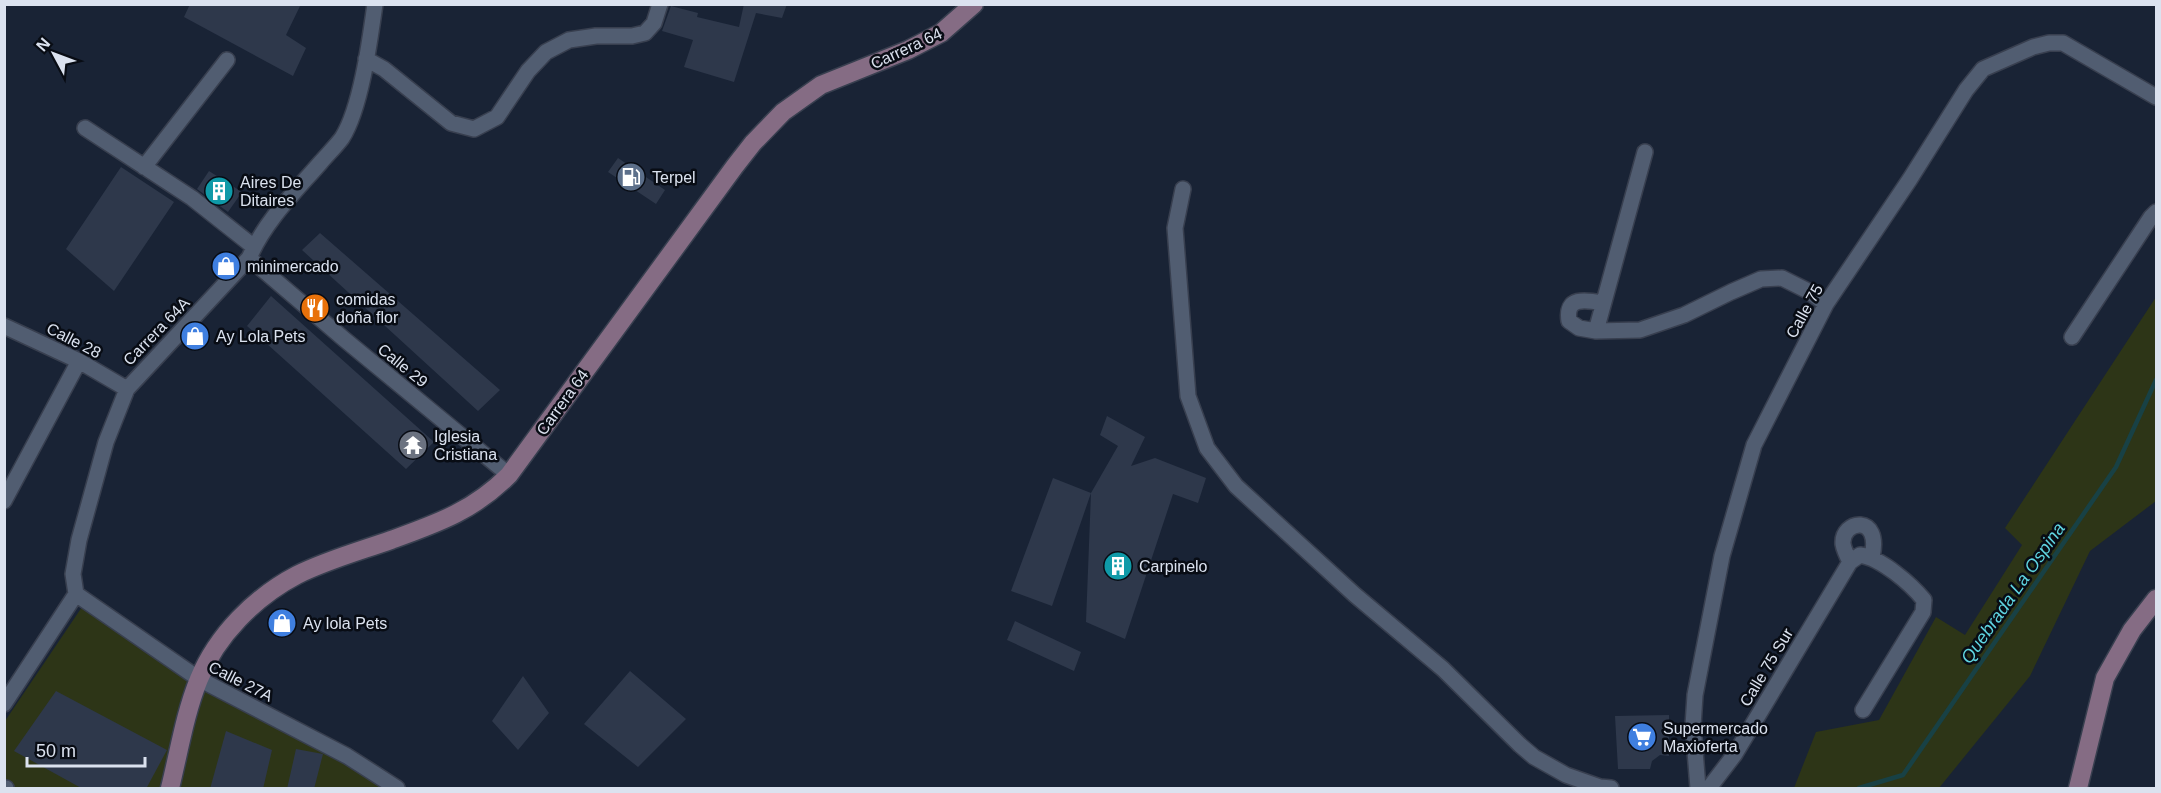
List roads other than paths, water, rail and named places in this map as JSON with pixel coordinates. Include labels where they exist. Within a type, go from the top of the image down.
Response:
[{"type":"street","name":"Carrera 64A","points":[[76,594],[73,574],[79,540],[106,442],[127,389],[252,252],[276,214],[341,139],[351,121],[366,59],[375,4]]},
{"type":"street","points":[[366,59],[384,69],[451,123],[474,129],[497,117],[528,71],[546,52],[569,40],[645,33],[654,23],[660,4]]},
{"type":"street","name":"Carrera 64","points":[[170,789],[190,706],[199,680],[210,654],[243,615],[269,593],[297,575],[465,511],[493,491],[509,475],[735,166],[783,112],[821,85],[933,38],[974,4]]},
{"type":"street","name":"Calle 75","points":[[1698,789],[1693,726],[1695,694],[1722,556],[1754,445],[1826,304],[1960,100],[1983,69],[2033,47],[2049,43],[2063,43],[2157,97]]},
{"type":"street","points":[[144,167],[227,60]]},
{"type":"street","name":"Calle 29","points":[[85,128],[192,198],[344,339],[509,475]]},
{"type":"street","points":[[1596,331],[1645,152]]},
{"type":"street","points":[[1183,189],[1175,228],[1188,396],[1207,448],[1236,486],[1355,595],[1443,669],[1534,757],[1566,775],[1591,785],[1611,789]]},
{"type":"street","points":[[2072,337],[2151,217],[2157,212]]},
{"type":"street","points":[[1603,303],[1581,300],[1574,303],[1570,307],[1569,321],[1574,326],[1596,331],[1640,330],[1684,315],[1761,279],[1782,278],[1808,291],[1826,304]]},
{"type":"street","name":"Calle 28","points":[[4,326],[79,362],[127,389]]},
{"type":"street","points":[[4,501],[79,362]]},
{"type":"street","points":[[1863,710],[1923,612],[1924,600],[1916,590],[1872,556],[1860,555],[1850,562],[1843,544],[1848,529],[1856,525],[1865,526],[1872,531],[1874,546],[1872,556]]},
{"type":"street","name":"Calle 75 Sur","points":[[1709,789],[1735,754],[1850,562]]},
{"type":"street","points":[[4,704],[76,594]]},
{"type":"street","name":"Calle 27A","points":[[76,594],[199,680],[347,756],[397,789]]},
{"type":"street","points":[[2078,789],[2105,678],[2132,630],[2157,599]]},
{"type":"waterway","name":"Quebrada La Ospina","points":[[1859,788],[1903,775],[2116,467],[2156,380]]},
{"type":"place","name":"Terpel","points":[[631,177]]},
{"type":"place","name":"Aires De Ditaires","points":[[219,191]]},
{"type":"place","name":"minimercado","points":[[226,266]]},
{"type":"place","name":"comidas doña flor","points":[[315,308]]},
{"type":"place","name":"Ay Lola Pets","points":[[195,336]]},
{"type":"place","name":"Iglesia Cristiana","points":[[413,445]]},
{"type":"place","name":"Carpinelo","points":[[1118,566]]},
{"type":"place","name":"Ay lola Pets","points":[[282,623]]},
{"type":"place","name":"Supermercado Maxioferta","points":[[1642,737]]}]
